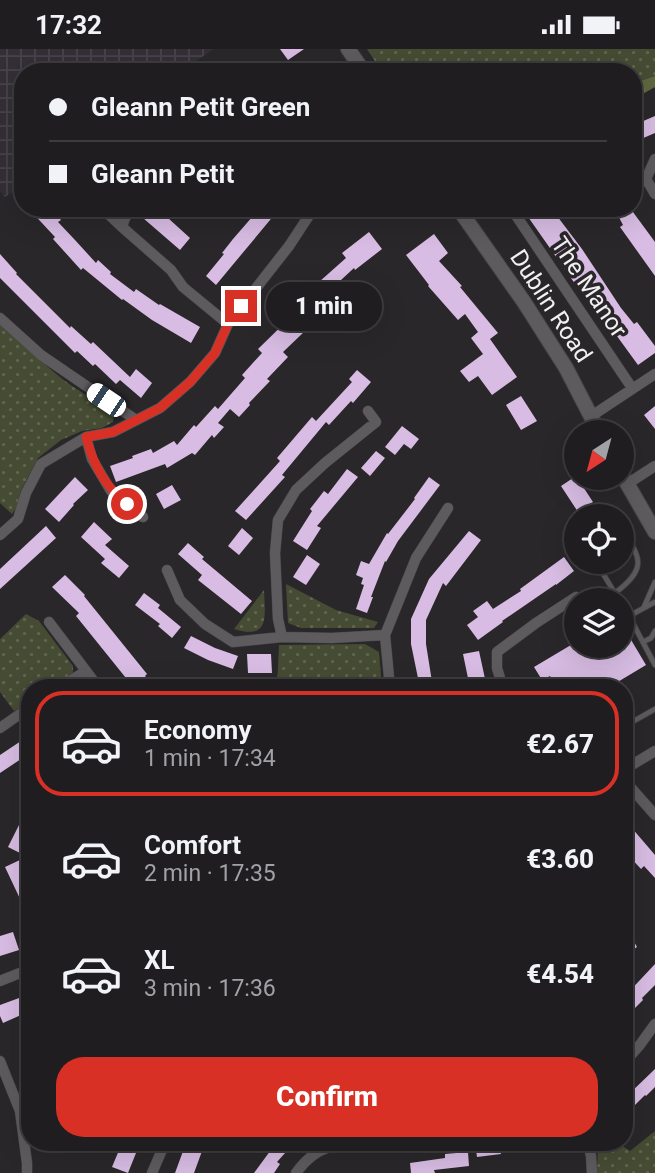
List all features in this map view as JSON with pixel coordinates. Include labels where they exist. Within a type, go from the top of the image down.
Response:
[{"type":"main road","name":"Dublin Road","points":[[464,217],[566,368],[592,420]]},
{"type":"main road","points":[[631,490],[655,532]]},
{"type":"street","points":[[655,159],[646,179],[655,194]]},
{"type":"street","points":[[111,217],[172,270],[183,287],[228,324]]},
{"type":"street","points":[[121,227],[126,217]]},
{"type":"street","points":[[0,535],[18,519],[26,493],[41,464],[86,437],[113,432],[160,408],[190,382],[215,353],[228,324],[289,246],[308,217]]},
{"type":"street","name":"The Manor","points":[[517,217],[632,388]]},
{"type":"street","points":[[0,318],[41,355],[136,420]]},
{"type":"street","points":[[590,417],[655,373]]},
{"type":"street","points":[[282,638],[278,619],[275,553],[278,520],[296,491],[325,463],[376,422],[368,411]]},
{"type":"street","points":[[86,437],[92,459],[111,491],[143,517]]},
{"type":"street","points":[[634,474],[655,466]]},
{"type":"street","points":[[389,679],[385,635],[415,558],[449,509]]},
{"type":"street","points":[[167,570],[180,600],[205,624],[233,642],[385,635]]},
{"type":"street","points":[[500,679],[497,652],[564,605]]},
{"type":"street","points":[[49,622],[92,679]]},
{"type":"street","points":[[73,679],[86,671]]},
{"type":"street","points":[[0,728],[21,713]]},
{"type":"street","points":[[633,764],[655,751]]},
{"type":"street","points":[[633,790],[655,815]]},
{"type":"street","points":[[0,981],[21,973]]},
{"type":"street","points":[[633,1053],[655,1024]]},
{"type":"street","points":[[0,1061],[21,1101]]},
{"type":"street","points":[[27,1151],[27,1173]]},
{"type":"street","points":[[152,1173],[162,1151]]},
{"type":"street","points":[[296,1173],[316,1151]]},
{"type":"street","points":[[590,1151],[592,1173]]},
{"type":"lane","points":[[621,588],[635,575],[639,565],[634,551]]},
{"type":"lane","points":[[644,608],[655,582]]},
{"type":"lane","points":[[634,613],[655,602]]},
{"type":"lane","points":[[634,625],[655,665]]},
{"type":"lane","points":[[643,642],[651,638],[655,631]]},
{"type":"lane","points":[[633,721],[655,709]]},
{"type":"shaded area","points":[[0,49],[214,49],[193,63],[14,63],[14,191],[5,197],[0,191]]},
{"type":"green space","points":[[367,49],[655,49],[655,76],[642,80],[642,63],[376,63]]},
{"type":"green space","points":[[655,76],[655,87],[642,94],[642,80]]},
{"type":"green space","points":[[0,324],[62,379],[114,415],[113,422],[61,440],[38,458],[12,514],[0,503]]},
{"type":"green space","points":[[286,584],[336,610],[378,622],[374,628],[301,628],[288,623]]},
{"type":"green space","points":[[264,590],[264,617],[260,629],[246,632],[234,629]]},
{"type":"green space","points":[[26,614],[39,621],[73,666],[73,674],[66,679],[21,679],[21,707],[14,711],[0,692],[0,639]]},
{"type":"green space","points":[[365,644],[379,652],[381,679],[277,679],[279,645]]},
{"type":"green space","points":[[655,1131],[655,1173],[597,1173],[598,1151],[633,1151]]},
{"type":"building","points":[[280,49],[304,49],[288,60]]},
{"type":"building","points":[[655,116],[655,133],[642,139],[642,122]]},
{"type":"building","points":[[36,217],[58,217],[61,220],[58,222],[96,263],[98,260],[111,272],[110,274],[134,292],[136,289],[200,327],[191,343],[122,300],[83,268],[81,270],[53,239],[55,237]]},
{"type":"building","points":[[167,217],[190,238],[180,250],[143,218]]},
{"type":"building","points":[[252,217],[273,217],[216,285],[206,276]]},
{"type":"building","points":[[528,217],[558,217],[621,308],[634,324],[637,322],[655,346],[655,353],[638,365],[614,332],[611,335]]},
{"type":"building","points":[[619,217],[637,217],[655,242],[655,276],[620,227],[623,225]]},
{"type":"building","points":[[369,232],[382,249],[341,280],[347,286],[334,298],[319,282],[346,258],[342,253]]},
{"type":"building","points":[[434,234],[448,253],[439,261],[498,333],[490,339],[517,377],[492,395],[478,376],[469,382],[460,371],[483,354],[471,338],[478,332],[465,314],[458,320],[428,286],[406,255]]},
{"type":"building","points":[[0,254],[16,274],[70,328],[71,326],[91,344],[93,342],[130,377],[136,369],[152,383],[141,398],[120,380],[116,384],[95,364],[93,366],[77,351],[75,353],[0,278]]},
{"type":"building","points":[[301,307],[310,317],[300,326],[305,331],[283,352],[288,357],[267,379],[270,381],[239,417],[230,409],[218,423],[224,427],[214,438],[212,435],[195,455],[192,453],[167,468],[165,464],[116,482],[110,466],[151,449],[153,453],[174,441],[177,445],[215,406],[218,409],[245,378],[242,375],[262,353],[258,349]]},
{"type":"building","points":[[357,370],[371,382],[329,425],[326,422],[282,475],[285,477],[246,520],[235,511],[280,461],[277,458],[312,417],[316,421],[352,382],[349,379]]},
{"type":"building","points":[[521,396],[537,421],[521,430],[506,405]]},
{"type":"building","points":[[655,406],[655,429],[644,415]]},
{"type":"building","points":[[402,426],[419,439],[411,449],[404,444],[395,455],[385,447]]},
{"type":"building","points":[[376,451],[385,458],[370,476],[361,468]]},
{"type":"building","points":[[347,469],[358,477],[317,526],[321,528],[307,550],[293,541],[312,511],[310,509],[324,491],[328,494]]},
{"type":"building","points":[[75,477],[88,490],[59,522],[45,509]]},
{"type":"building","points":[[429,477],[440,485],[385,561],[367,613],[356,609],[364,585],[361,584],[363,578],[356,575],[361,561],[369,564],[387,533]]},
{"type":"building","points":[[564,484],[564,490],[585,490],[593,502],[573,504],[561,486]]},
{"type":"building","points":[[172,485],[181,500],[164,509],[156,494]]},
{"type":"building","points":[[94,522],[112,539],[105,545],[129,566],[119,578],[101,563],[105,559],[81,537]]},
{"type":"building","points":[[46,526],[56,538],[0,589],[0,569]]},
{"type":"building","points":[[242,528],[253,538],[239,555],[228,546]]},
{"type":"building","points":[[469,531],[481,540],[446,586],[443,583],[426,620],[426,644],[432,679],[418,679],[411,644],[411,619],[429,579]]},
{"type":"building","points":[[188,543],[204,557],[202,559],[252,601],[241,614],[198,580],[202,575],[178,554]]},
{"type":"building","points":[[307,555],[320,564],[306,585],[293,577]]},
{"type":"building","points":[[564,557],[564,574],[570,574],[478,640],[467,625],[478,617],[473,611],[487,601],[493,609],[521,591],[520,589]]},
{"type":"building","points":[[65,575],[85,595],[147,674],[145,676],[148,679],[127,679],[76,616],[79,613],[52,587]]},
{"type":"building","points":[[144,593],[181,627],[172,638],[158,626],[160,624],[135,605]]},
{"type":"building","points":[[191,636],[238,656],[233,669],[184,648]]},
{"type":"building","points":[[634,645],[646,665],[623,679],[552,679],[550,676],[541,679],[534,667],[564,649],[564,658],[634,658]]},
{"type":"building","points":[[479,651],[485,679],[468,679],[463,654]]},
{"type":"building","points":[[247,654],[271,654],[272,673],[248,673]]},
{"type":"building","points":[[21,741],[21,759],[0,773],[0,755]]},
{"type":"building","points":[[21,821],[21,854],[8,847]]},
{"type":"building","points":[[633,829],[655,855],[655,878],[644,866],[641,869],[633,860]]},
{"type":"building","points":[[21,859],[21,901],[5,867]]},
{"type":"building","points":[[13,932],[19,950],[0,956],[0,936]]},
{"type":"building","points":[[655,964],[655,985],[633,1010],[633,987]]},
{"type":"building","points":[[21,997],[21,1015],[3,1023],[0,1005]]},
{"type":"building","points":[[655,1069],[655,1087],[633,1107],[633,1090]]},
{"type":"building","points":[[119,1151],[137,1151],[128,1173],[112,1167]]},
{"type":"building","points":[[183,1151],[202,1151],[194,1173],[175,1173]]},
{"type":"building","points":[[270,1151],[287,1151],[277,1162],[280,1164],[274,1173],[254,1173]]},
{"type":"building","points":[[476,1151],[500,1151],[501,1154],[477,1157]]},
{"type":"building","points":[[468,1152],[469,1166],[434,1170],[435,1173],[411,1173],[410,1163],[445,1158],[445,1154]]},
{"type":"route","points":[[127,504],[111,491],[92,459],[86,437],[113,432],[160,408],[190,382],[215,353],[228,324],[241,306]]}]
